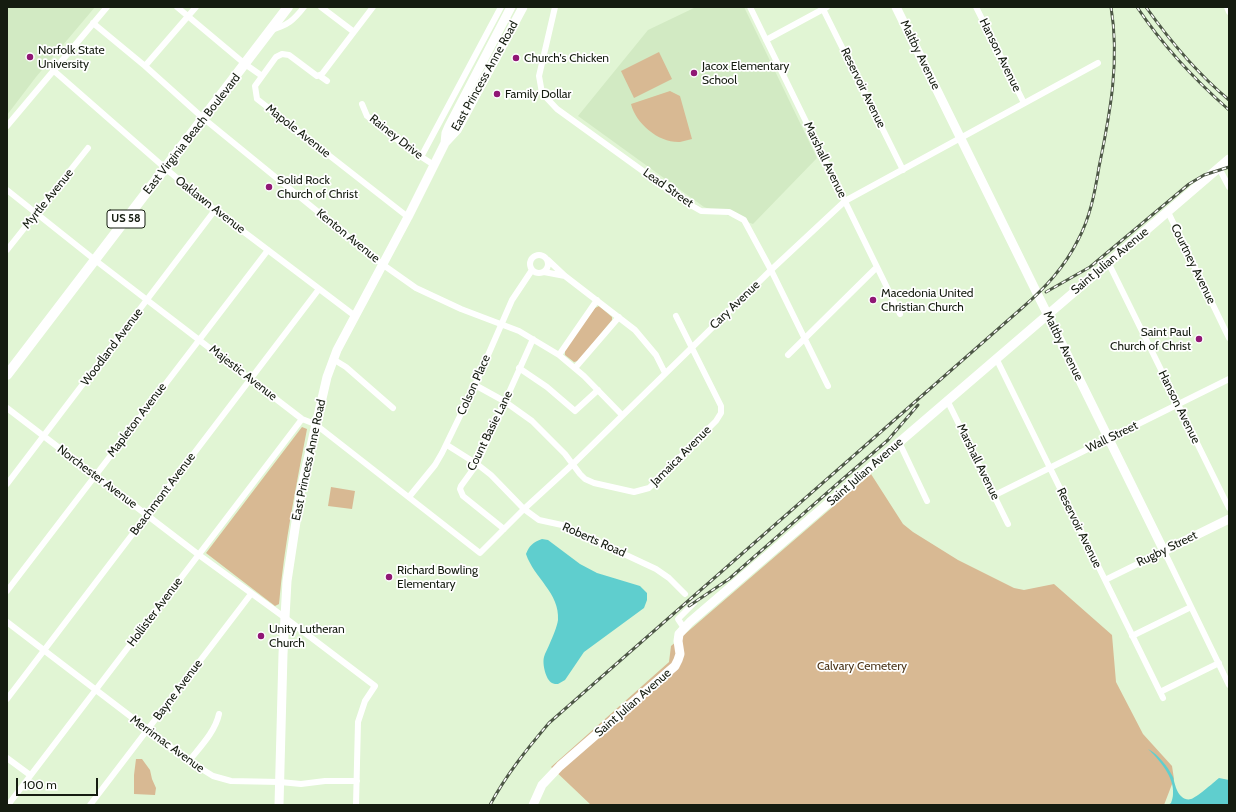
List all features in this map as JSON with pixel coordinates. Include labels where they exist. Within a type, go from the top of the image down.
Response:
[{"type":"main road","name":"East Virginia Beach Boulevard","points":[[7,375],[288,7]]},
{"type":"street","points":[[7,126],[107,7]]},
{"type":"street","points":[[177,7],[245,64],[262,76]]},
{"type":"street","points":[[145,66],[196,7]]},
{"type":"street","points":[[271,30],[293,21],[304,7]]},
{"type":"street","points":[[321,7],[354,32]]},
{"type":"street","points":[[327,81],[320,76],[373,7]]},
{"type":"street","points":[[421,157],[502,7]]},
{"type":"street","name":"East Princess Anne Road","points":[[445,143],[448,126],[511,7]]},
{"type":"street","name":"East Princess Anne Road","points":[[279,805],[284,617],[287,581],[301,489],[327,377],[333,359],[408,217],[445,143],[457,130],[523,7]]},
{"type":"street","name":"Lead Street","points":[[555,7],[539,76],[542,93],[557,109],[687,203],[701,211],[729,212],[744,220],[771,270],[828,386]]},
{"type":"street","name":"Marshall Avenue","points":[[750,7],[900,314]]},
{"type":"street","name":"Maltby Avenue","points":[[896,7],[1229,685]]},
{"type":"street","name":"Hanson Avenue","points":[[976,7],[1024,103]]},
{"type":"street","points":[[1227,7],[1229,12]]},
{"type":"street","points":[[766,40],[824,8]]},
{"type":"street","name":"Reservoir Avenue","points":[[824,8],[903,170]]},
{"type":"street","name":"Kenton Avenue","points":[[93,23],[145,66],[203,118],[382,264],[416,288],[461,309],[519,331],[559,355],[575,368],[622,415]]},
{"type":"street","name":"Mapole Avenue","points":[[320,76],[317,76],[289,55],[282,54],[276,57],[255,86],[257,98],[408,217]]},
{"type":"street","name":"Cary Avenue","points":[[480,553],[771,270],[845,201],[1098,63]]},
{"type":"street","name":"Oaklawn Avenue","points":[[53,70],[165,168],[216,210],[355,316]]},
{"type":"street","name":"Rainey Drive","points":[[362,104],[368,116],[421,157],[434,165]]},
{"type":"street","name":"Myrtle Avenue","points":[[7,250],[88,148]]},
{"type":"street","name":"Saint Julian Avenue","points":[[533,805],[542,785],[560,766],[675,666],[680,654],[678,638],[684,628],[898,442],[1229,159]]},
{"type":"street","points":[[1219,168],[1229,187]]},
{"type":"street","name":"Majestic Avenue","points":[[7,190],[302,420],[315,424],[480,553]]},
{"type":"street","name":"Woodland Avenue","points":[[7,484],[216,210]]},
{"type":"street","name":"Courtney Avenue","points":[[1168,212],[1229,338]]},
{"type":"street","name":"Mapleton Avenue","points":[[7,591],[268,250]]},
{"type":"street","points":[[565,276],[544,272],[539,273],[532,270],[530,262],[535,256],[543,255],[565,276],[636,330],[656,355],[665,373]]},
{"type":"street","points":[[544,272],[548,268],[548,260]]},
{"type":"street","name":"Hanson Avenue","points":[[1108,262],[1229,508]]},
{"type":"street","points":[[788,355],[878,267]]},
{"type":"street","name":"Colson Place","points":[[409,497],[435,465],[447,445],[512,300],[532,270]]},
{"type":"street","name":"Beachmont Avenue","points":[[7,699],[319,289]]},
{"type":"street","points":[[559,355],[597,300]]},
{"type":"street","name":"Jamaica Avenue","points":[[474,385],[504,401],[532,421],[565,454],[585,479],[594,483],[634,492],[649,488],[716,421],[721,414],[721,406],[676,316]]},
{"type":"street","points":[[575,368],[619,317]]},
{"type":"street","name":"Count Basie Lane","points":[[504,529],[463,496],[461,493],[461,486],[477,464],[533,339]]},
{"type":"street","name":"Reservoir Avenue","points":[[996,358],[1162,695],[1218,663]]},
{"type":"street","points":[[333,359],[346,367],[393,408]]},
{"type":"street","points":[[519,368],[547,387],[575,412],[598,390]]},
{"type":"street","name":"Wall Street","points":[[995,495],[1229,379]]},
{"type":"street","name":"Marshall Avenue","points":[[947,400],[1008,524]]},
{"type":"street","name":"Norchester Avenue","points":[[7,408],[199,555],[375,686],[366,701],[358,722],[357,782]]},
{"type":"street","name":"Hollister Avenue","points":[[8,805],[302,420]]},
{"type":"street","points":[[898,442],[927,502]]},
{"type":"street","name":"Roberts Road","points":[[447,445],[477,464],[491,475],[524,510],[539,520],[562,525],[656,569],[669,578],[685,594]]},
{"type":"street","name":"Rugby Street","points":[[1105,580],[1229,519]]},
{"type":"street","name":"Bayne Avenue","points":[[90,805],[251,594]]},
{"type":"street","points":[[684,628],[678,619],[694,603]]},
{"type":"street","points":[[1132,636],[1191,607]]},
{"type":"street","name":"Merrimac Avenue","points":[[7,622],[204,772],[222,779],[238,781],[301,784],[325,781],[357,782]]},
{"type":"street","points":[[189,761],[212,731],[219,714]]},
{"type":"street","points":[[7,758],[30,775]]},
{"type":"street","points":[[356,805],[357,782]]},
{"type":"shaded area","name":"Norfolk State University","points":[[7,7],[95,7],[36,77],[7,115]]},
{"type":"shaded area","name":"Jacox Elementary School","points":[[696,7],[744,7],[817,158],[753,224],[704,207],[578,116],[648,30]]},
{"type":"green space","points":[[659,52],[672,79],[634,98],[621,71]]},
{"type":"green space","points":[[670,91],[680,96],[692,139],[680,142],[657,136],[638,119],[631,104]]},
{"type":"green space","points":[[599,306],[612,317],[612,320],[578,361],[574,362],[565,355],[565,349],[595,308]]},
{"type":"green space","points":[[302,427],[307,429],[287,538],[279,604],[275,606],[206,553]]},
{"type":"green space","name":"Calvary Cemetery","points":[[871,474],[903,524],[913,532],[958,560],[1014,588],[1024,590],[1054,584],[1112,635],[1116,682],[1143,734],[1172,766],[1174,779],[1164,805],[591,805],[551,767],[669,662],[671,646]]},
{"type":"green space","points":[[331,487],[355,491],[352,509],[328,506]]},
{"type":"green space","points":[[136,759],[142,759],[150,770],[156,788],[155,795],[134,794]]},
{"type":"water","points":[[542,539],[548,540],[580,564],[597,573],[640,586],[647,593],[647,600],[644,608],[584,652],[565,680],[558,684],[553,683],[548,679],[545,672],[544,660],[545,654],[557,626],[558,610],[551,594],[530,563],[526,554],[528,549],[536,541]]},
{"type":"water","points":[[1148,749],[1159,757],[1166,765],[1173,777],[1178,793],[1185,799],[1193,798],[1219,778],[1229,780],[1229,805],[1168,805],[1171,803],[1173,796],[1173,788],[1169,775],[1157,758]]},
{"type":"railway","points":[[490,805],[517,762],[549,723],[1022,308],[1060,269],[1073,250],[1082,232],[1092,205],[1096,186],[1107,127],[1114,67],[1114,27],[1111,7]]},
{"type":"railway","points":[[1137,7],[1168,49],[1229,110]]},
{"type":"railway","points":[[1146,7],[1184,56],[1217,90],[1229,100]]},
{"type":"railway","points":[[1046,292],[1090,267],[1189,184],[1204,175],[1229,167]]},
{"type":"railway","points":[[689,606],[729,579],[888,440],[918,405]]},
{"type":"place","name":"Norfolk State University","points":[[30,57]]},
{"type":"place","name":"Church's Chicken","points":[[516,58]]},
{"type":"place","name":"Jacox Elementary School","points":[[694,73]]},
{"type":"place","name":"Family Dollar","points":[[497,94]]},
{"type":"place","name":"Solid Rock Church of Christ","points":[[269,187]]},
{"type":"place","name":"Macedonia United Christian Church","points":[[873,300]]},
{"type":"place","name":"Saint Paul Church of Christ","points":[[1199,339]]},
{"type":"place","name":"Richard Bowling Elementary","points":[[389,577]]},
{"type":"place","name":"Unity Lutheran Church","points":[[261,636]]}]
